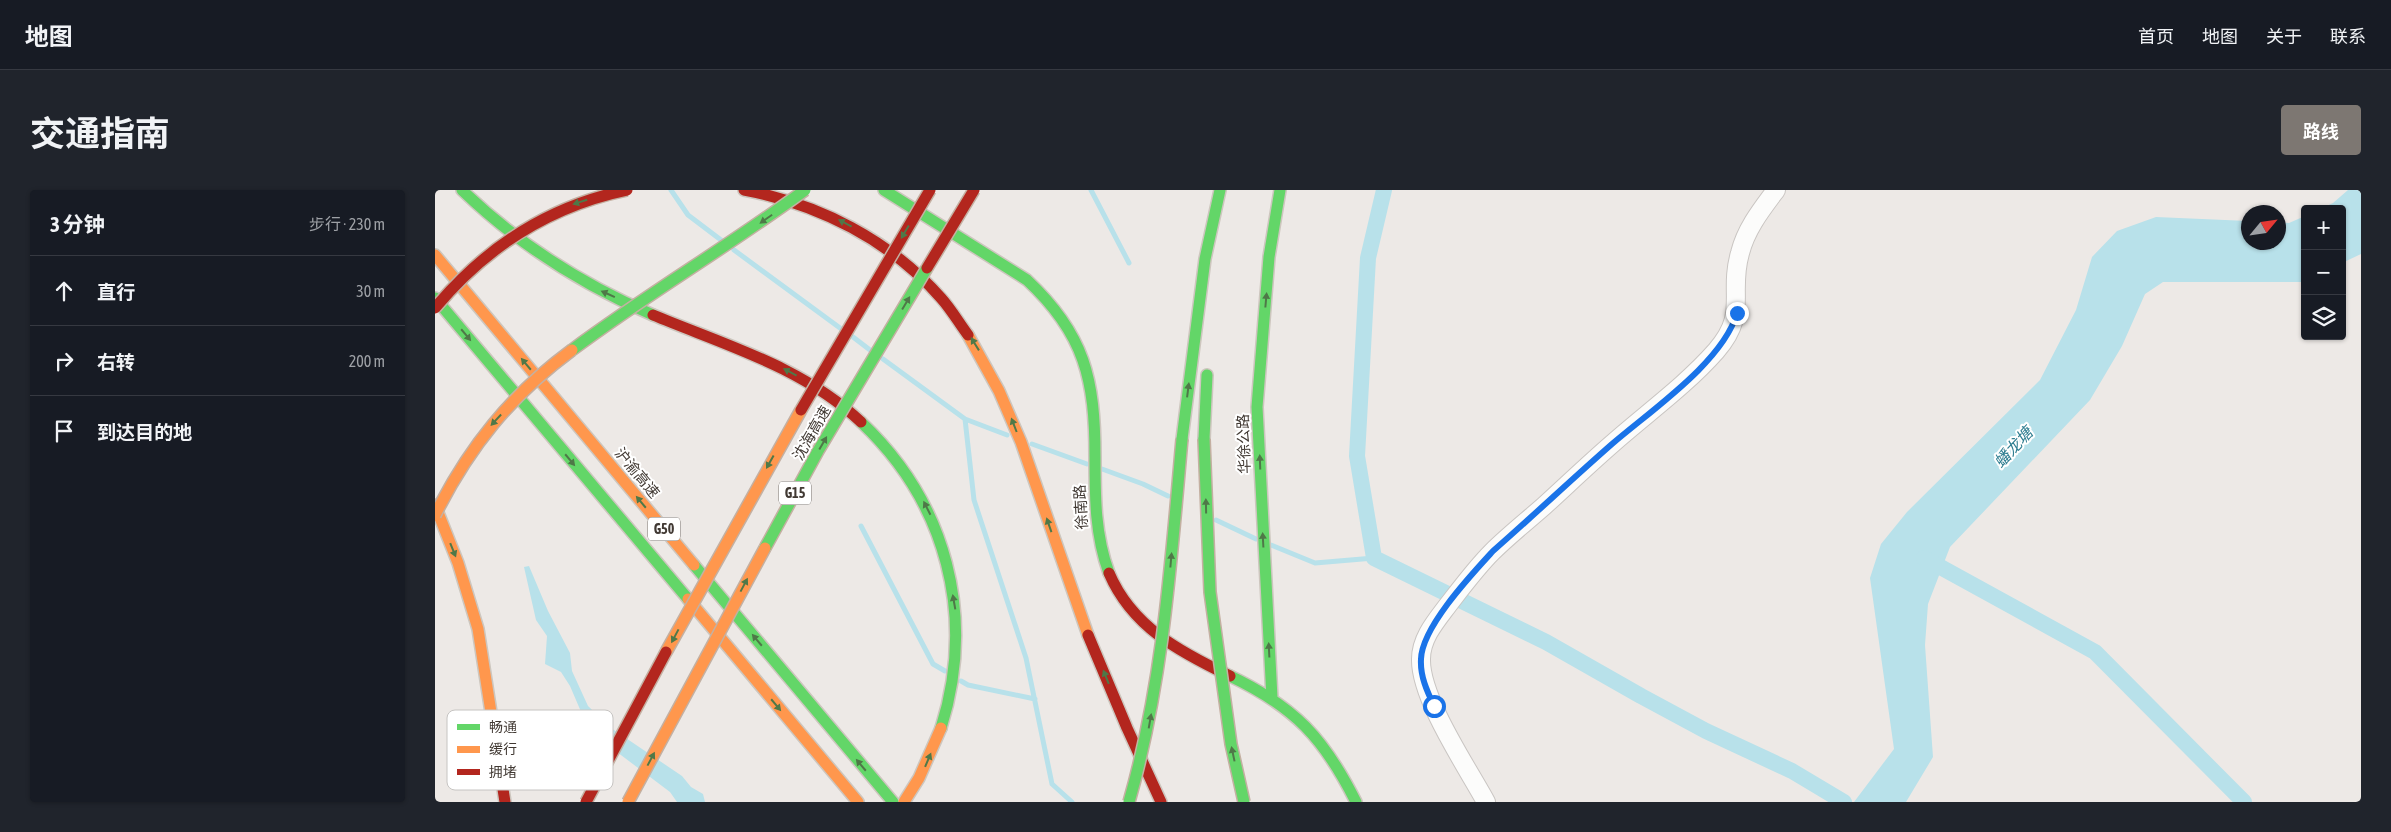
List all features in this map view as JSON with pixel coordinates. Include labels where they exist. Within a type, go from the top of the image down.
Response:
[{"type":"main road","points":[[461,190],[532,250],[597,289],[768,361],[803,379],[867,424],[891,452],[914,484],[932,518],[945,554],[955,609],[955,668],[943,724],[921,778],[905,802]]},
{"type":"main road","points":[[435,308],[464,274],[496,247],[532,225],[570,206],[627,190]]},
{"type":"main road","points":[[435,515],[469,453],[494,422],[531,385],[607,323],[724,248],[805,190]]},
{"type":"main road","name":"徐南路","points":[[884,190],[1008,266],[1046,296],[1063,316],[1076,338],[1091,386],[1095,436],[1094,490],[1099,545],[1108,572],[1121,596],[1137,618],[1179,653],[1272,698],[1293,714],[1319,740],[1341,771],[1357,802]]},
{"type":"main road","name":"沈海高速","points":[[613,752],[776,451],[862,302],[930,190]]},
{"type":"main road","name":"沈海高速","points":[[628,802],[818,451],[974,190]]},
{"type":"main road","points":[[1209,326],[1221,190]]},
{"type":"main road","points":[[1129,802],[1149,726],[1159,663],[1166,611],[1182,439],[1205,259],[1221,190]]},
{"type":"main road","name":"华徐公路","points":[[1272,698],[1257,407],[1269,257],[1281,190]]},
{"type":"main road","points":[[750,191],[794,202],[830,215],[865,234],[898,256],[956,314],[979,350],[998,387],[1077,605],[1133,745],[1161,802]]},
{"type":"main road","name":"沪渝高速","points":[[435,255],[893,802]]},
{"type":"main road","name":"G50","points":[[435,298],[857,802]]},
{"type":"main road","points":[[1207,364],[1204,439],[1210,592],[1231,744],[1244,802]]},
{"type":"main road","points":[[435,505],[458,564],[478,630],[491,710]]},
{"type":"main road","name":"沈海高速","points":[[586,802],[592,790]]},
{"type":"street","points":[[1486,802],[1434,706],[1421,671],[1421,649],[1429,631],[1467,580],[1493,551],[1692,375],[1726,338],[1733,327],[1737,313],[1735,280],[1740,253],[1751,226],[1776,190]]},
{"type":"water","points":[[2348,190],[2361,190],[2361,254],[2346,261],[2346,205],[2329,205]]},
{"type":"water","name":"蟠龙塘","points":[[2156,217],[2241,221],[2241,250],[2286,250],[2286,223],[2301,218],[2301,282],[2163,282],[2145,294],[2122,346],[2090,400],[1950,547],[1928,604],[1925,645],[1933,757],[1906,802],[1854,802],[1894,749],[1870,578],[1881,544],[1907,512],[2040,380],[2076,310],[2092,257],[2117,231]]},
{"type":"water","points":[[529,566],[548,611],[570,653],[572,671],[588,706],[592,710],[580,710],[570,686],[561,672],[545,664],[547,636],[536,620],[524,567]]},
{"type":"water","points":[[613,729],[682,776],[691,787],[703,794],[705,802],[677,802],[670,792],[613,749]]},
{"type":"waterway","points":[[671,190],[688,215],[721,240]]},
{"type":"waterway","points":[[1091,190],[1129,263]]},
{"type":"waterway","points":[[1384,190],[1368,258],[1357,456],[1374,558],[1546,642],[1706,731],[1792,771],[1844,802]]},
{"type":"waterway","points":[[734,250],[840,328]]},
{"type":"waterway","points":[[853,337],[870,350]]},
{"type":"waterway","points":[[883,359],[965,419],[1007,435]]},
{"type":"waterway","points":[[965,419],[974,500],[1026,658],[1052,784],[1072,802]]},
{"type":"waterway","points":[[1032,444],[1087,464]]},
{"type":"waterway","points":[[1102,469],[1143,484],[1168,496]]},
{"type":"waterway","points":[[1216,520],[1256,539]]},
{"type":"waterway","points":[[861,526],[933,664],[945,671]]},
{"type":"waterway","points":[[1271,545],[1315,563],[1374,558]]},
{"type":"waterway","points":[[1924,558],[2095,652],[2244,802]]},
{"type":"waterway","points":[[961,681],[968,685],[1035,699]]},
{"type":"traffic: fast","points":[[462,190],[505,228],[551,261],[601,290],[653,315]]},
{"type":"traffic: fast","points":[[572,350],[629,309],[805,190]]},
{"type":"traffic: fast","points":[[884,190],[1027,280],[1047,300],[1074,339],[1083,360],[1093,404],[1098,530],[1109,573]]},
{"type":"traffic: fast","points":[[1182,439],[1205,259],[1220,190]]},
{"type":"traffic: fast","points":[[1272,698],[1257,407],[1269,257],[1280,190]]},
{"type":"traffic: fast","points":[[765,548],[818,451],[927,268]]},
{"type":"traffic: fast","points":[[435,298],[688,599]]},
{"type":"traffic: fast","points":[[1204,439],[1207,375]]},
{"type":"traffic: fast","points":[[861,422],[891,454],[915,488],[933,525],[946,563],[954,603],[955,644],[951,686],[941,728]]},
{"type":"traffic: fast","points":[[1129,802],[1141,757],[1158,667],[1169,577],[1182,439]]},
{"type":"traffic: fast","points":[[1204,439],[1210,592],[1231,744],[1244,802]]},
{"type":"traffic: fast","points":[[694,565],[893,802]]},
{"type":"traffic: fast","points":[[1230,676],[1273,700],[1305,727],[1332,760],[1356,802]]},
{"type":"traffic: slow","points":[[435,255],[694,565]]},
{"type":"traffic: slow","points":[[968,335],[999,391],[1021,442],[1088,635]]},
{"type":"traffic: slow","points":[[435,515],[462,467],[493,424],[530,385],[572,350]]},
{"type":"traffic: slow","points":[[666,652],[801,410]]},
{"type":"traffic: slow","points":[[435,505],[458,563],[478,629],[491,710]]},
{"type":"traffic: slow","points":[[628,802],[765,548]]},
{"type":"traffic: slow","points":[[688,599],[858,802]]},
{"type":"traffic: slow","points":[[904,802],[919,778],[941,728]]},
{"type":"traffic: jam","points":[[435,308],[476,266],[521,232],[545,218],[571,207],[598,197],[627,190]]},
{"type":"traffic: jam","points":[[744,190],[772,196],[826,215],[876,242],[921,277],[945,302],[968,335]]},
{"type":"traffic: jam","points":[[801,410],[930,190]]},
{"type":"traffic: jam","points":[[927,268],[974,190]]},
{"type":"traffic: jam","points":[[653,315],[762,359],[789,372],[814,386],[861,422]]},
{"type":"traffic: jam","points":[[1109,573],[1119,592],[1131,608],[1159,636],[1193,657],[1230,676]]},
{"type":"traffic: jam","points":[[1088,635],[1127,728],[1161,802]]},
{"type":"traffic: jam","points":[[613,751],[666,652]]},
{"type":"traffic: jam","points":[[503,790],[505,802]]},
{"type":"traffic: jam","points":[[586,802],[592,790]]},
{"type":"route","points":[[1434,706],[1424,684],[1421,671],[1421,649],[1429,631],[1440,615],[1467,580],[1493,551],[1611,444],[1692,375],[1726,338],[1733,327],[1737,313]]}]
